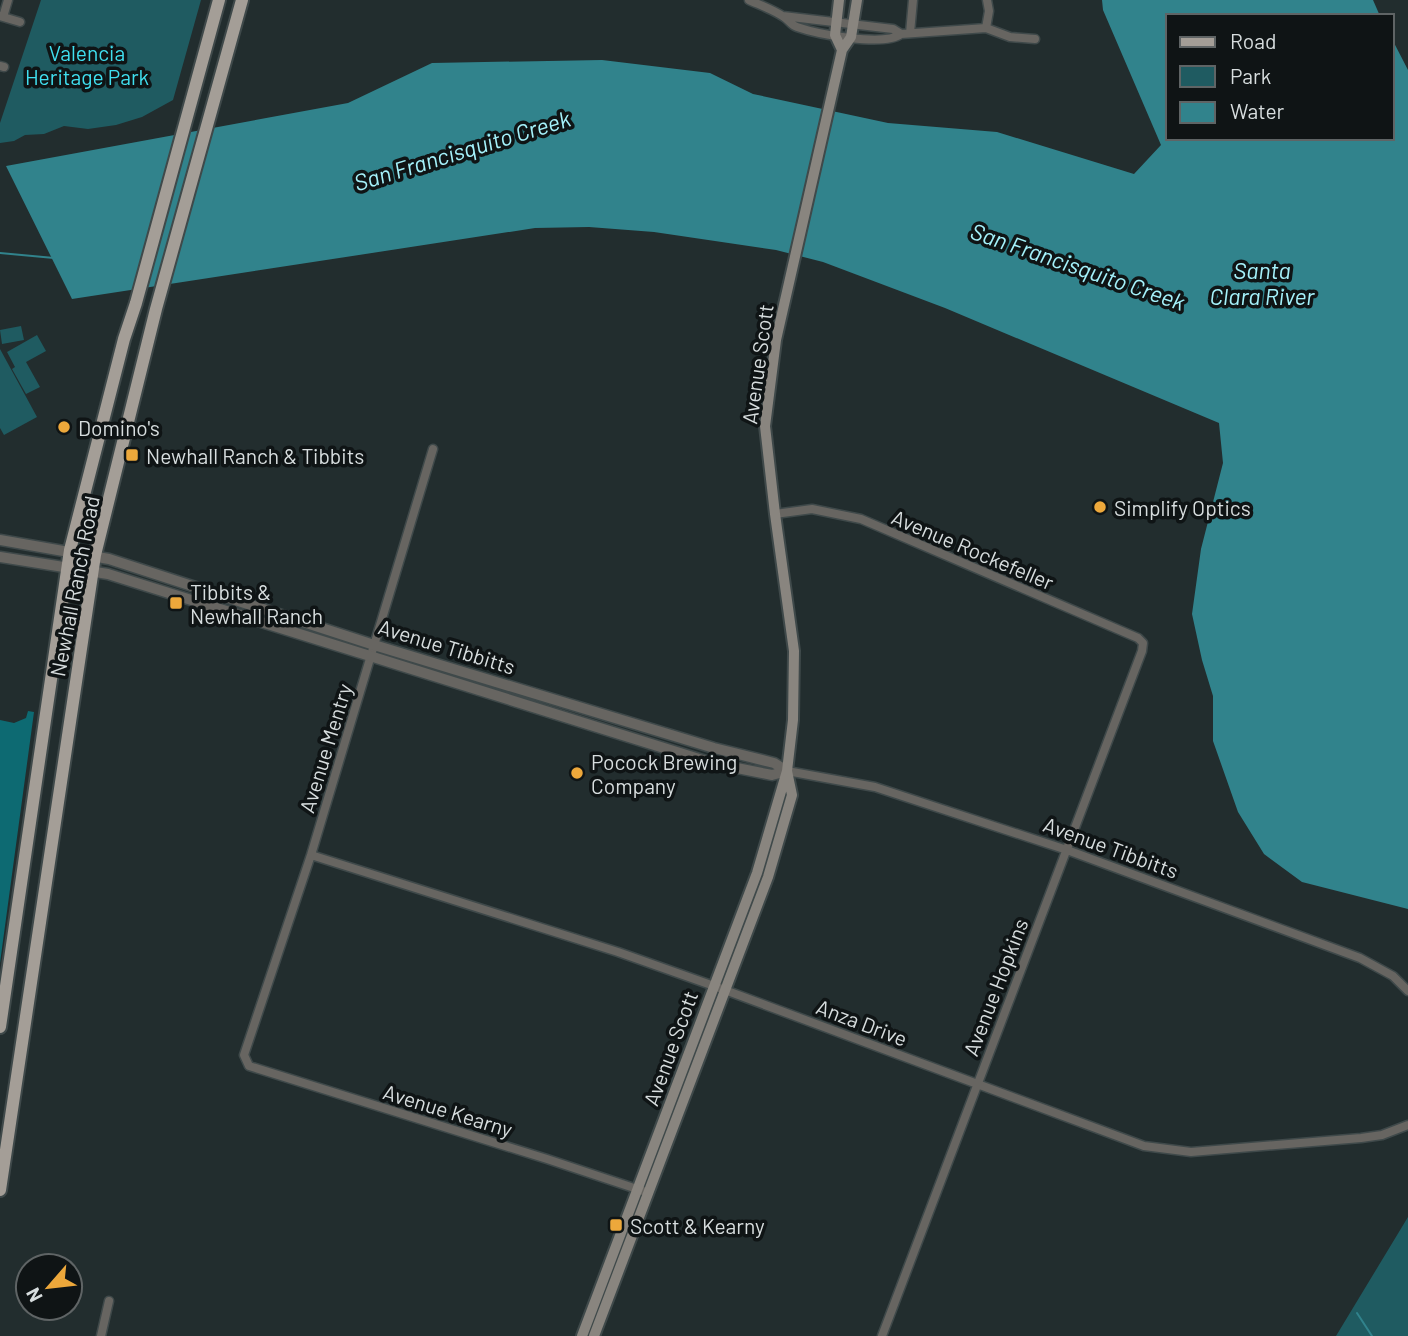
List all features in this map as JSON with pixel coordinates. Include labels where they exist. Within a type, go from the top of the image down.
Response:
[{"type":"main road","name":"Newhall Ranch Road","points":[[0,1027],[70,550],[118,364],[219,0]]},
{"type":"main road","name":"Newhall Ranch Road","points":[[0,1191],[95,555],[156,309],[242,0]]},
{"type":"main road","points":[[839,0],[835,35],[842,50]]},
{"type":"main road","name":"Avenue Scott","points":[[594,1336],[714,986],[757,873],[787,771],[793,720],[794,651],[765,426],[776,340],[842,50],[851,37],[857,0]]},
{"type":"main road","name":"Avenue Scott","points":[[582,1336],[726,990],[781,839],[792,795],[787,771]]},
{"type":"street","points":[[8,0],[1,17],[20,22]]},
{"type":"street","points":[[749,0],[783,16],[893,29],[905,34]]},
{"type":"street","points":[[905,34],[913,0]]},
{"type":"street","points":[[986,28],[989,11],[987,0]]},
{"type":"street","points":[[783,16],[793,26],[851,37],[892,40],[905,34],[986,28],[1010,37],[1035,39]]},
{"type":"street","name":"Avenue Mentry","points":[[244,1055],[311,855],[433,449]]},
{"type":"street","name":"Avenue Rockefeller","points":[[775,514],[812,509],[861,519],[1138,638],[1143,643],[1142,651]]},
{"type":"street","name":"Avenue Tibbitts","points":[[0,540],[95,555],[374,645],[714,748],[774,762],[787,771],[875,788],[1067,850],[1360,958],[1393,976],[1408,991]]},
{"type":"street","name":"Avenue Tibbitts","points":[[0,557],[92,571],[712,763],[772,775],[787,771]]},
{"type":"street","name":"Avenue Hopkins","points":[[882,1336],[1142,651]]},
{"type":"street","name":"Anza Drive","points":[[311,855],[618,952],[1129,1141],[1180,1152],[1361,1138],[1382,1135],[1408,1125]]},
{"type":"street","name":"Avenue Kearny","points":[[244,1055],[249,1066],[644,1191]]},
{"type":"street","points":[[100,1336],[109,1301]]},
{"type":"green space","name":"Valencia Heritage Park","points":[[41,0],[201,0],[173,100],[142,117],[116,125],[88,129],[64,126],[44,134],[25,135],[14,141],[0,143],[0,123]]},
{"type":"green space","points":[[21,326],[24,340],[2,344],[0,330]]},
{"type":"green space","points":[[37,335],[46,351],[26,362],[40,387],[26,394],[12,369],[15,367],[7,352]]},
{"type":"green space","points":[[0,349],[37,417],[4,435],[0,428]]},
{"type":"green space","points":[[1408,1217],[1408,1336],[1336,1336]]},
{"type":"shaded area","points":[[28,711],[34,712],[0,963],[0,720],[14,723],[26,718]]},
{"type":"water","name":"Santa Clara River","points":[[1102,0],[1373,0],[1379,14],[1166,14],[1166,140],[1394,140],[1394,43],[1408,70],[1408,909],[1302,882],[1264,854],[1238,812],[1213,741],[1213,696],[1192,614],[1201,549],[1223,463],[1219,423],[945,308],[823,262],[776,250],[654,232],[589,227],[535,228],[72,299],[6,166],[348,103],[432,63],[602,60],[710,73],[753,94],[888,123],[997,132],[1134,174],[1161,145],[1103,10]]},
{"type":"waterway","name":"San Francisquito Creek","points":[[0,253],[54,258]]},
{"type":"waterway","points":[[1357,1313],[1372,1336]]},
{"type":"place","name":"Domino's","points":[[64,427]]},
{"type":"place","name":"Newhall Ranch & Tibbits","points":[[132,455]]},
{"type":"place","name":"Simplify Optics","points":[[1100,507]]},
{"type":"place","name":"Tibbits & Newhall Ranch","points":[[176,603]]},
{"type":"place","name":"Pocock Brewing Company","points":[[577,773]]},
{"type":"place","name":"Scott & Kearny","points":[[616,1225]]}]
